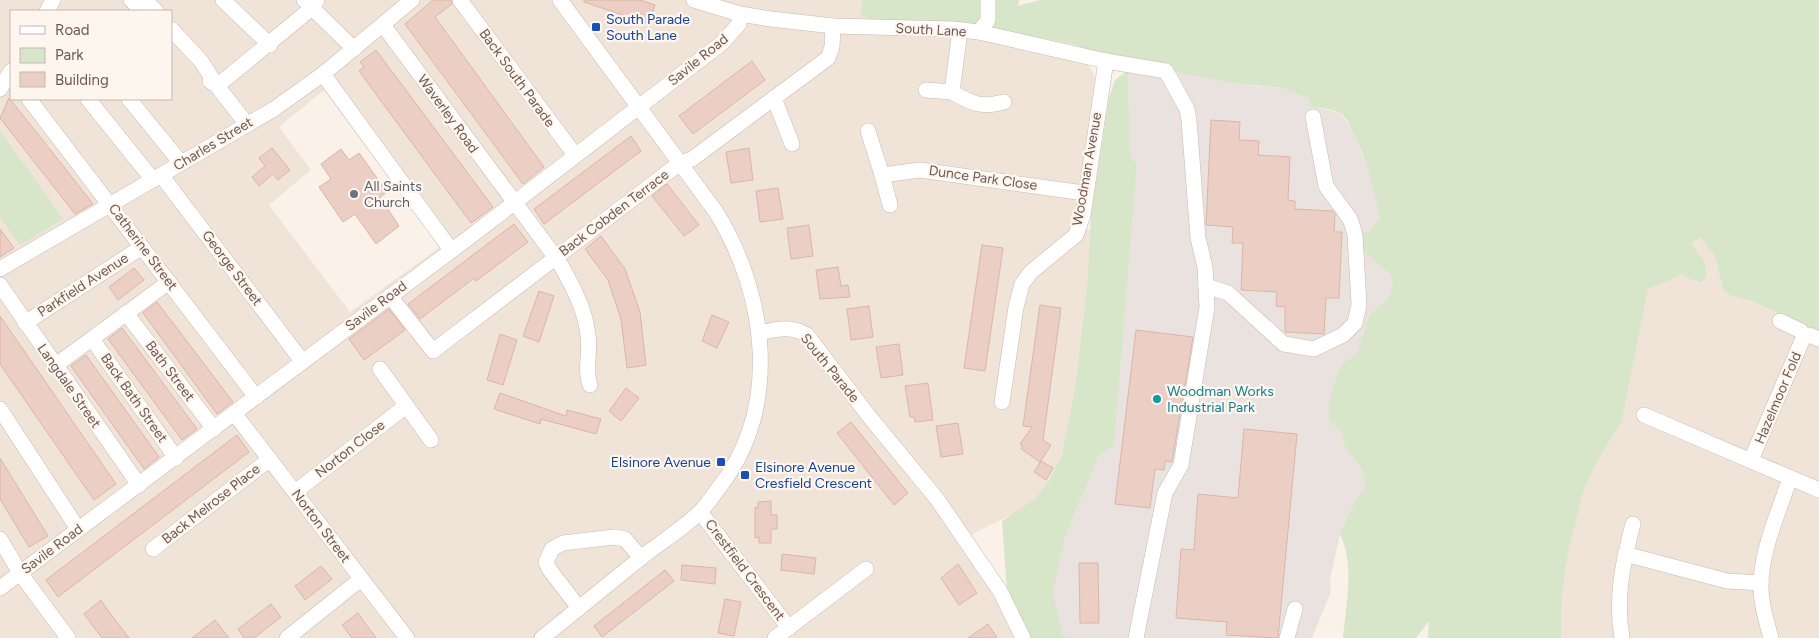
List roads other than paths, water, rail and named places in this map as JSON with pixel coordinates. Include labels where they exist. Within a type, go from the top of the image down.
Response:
[{"type":"street","points":[[131,0],[141,10]]},
{"type":"street","points":[[145,0],[155,10]]},
{"type":"street","points":[[223,0],[270,45]]},
{"type":"street","name":"Charles Street","points":[[0,269],[157,178],[246,123],[274,109],[323,74],[412,0]]},
{"type":"street","name":"Back South Parade","points":[[460,0],[575,155]]},
{"type":"street","points":[[542,638],[700,512],[729,476],[748,440],[756,411],[761,377],[759,333],[753,298],[732,238],[680,163],[560,0]]},
{"type":"street","name":"South Lane","points":[[694,0],[833,26],[979,32],[1166,71],[1187,109],[1198,238],[1205,267],[1206,286]]},
{"type":"street","points":[[979,32],[988,20],[988,0]]},
{"type":"street","points":[[217,86],[270,45],[311,2],[354,49]]},
{"type":"street","name":"Savile Road","points":[[0,588],[139,486],[302,361],[514,203],[722,43],[739,24],[733,8]]},
{"type":"street","name":"Waverley Road","points":[[383,25],[555,257],[574,288],[589,336],[586,374],[590,385]]},
{"type":"street","name":"Back Cobden Terrace","points":[[390,296],[432,351],[680,163],[692,159],[828,58],[832,47],[833,26]]},
{"type":"street","points":[[172,30],[201,61],[217,86],[246,123]]},
{"type":"street","points":[[952,92],[960,30]]},
{"type":"street","points":[[172,45],[195,70],[217,86]]},
{"type":"street","name":"Woodman Avenue","points":[[1002,402],[1016,307],[1022,284],[1031,272],[1076,234],[1082,215],[1106,60]]},
{"type":"street","points":[[0,89],[8,71]]},
{"type":"street","points":[[323,74],[451,250]]},
{"type":"street","points":[[926,90],[952,92],[964,99],[987,107],[1004,102]]},
{"type":"street","points":[[774,98],[792,144]]},
{"type":"street","name":"Catherine Street","points":[[30,100],[112,204],[142,247],[256,397]]},
{"type":"street","name":"George Street","points":[[89,100],[157,178],[302,361]]},
{"type":"street","points":[[130,100],[181,163]]},
{"type":"street","points":[[1136,638],[1165,493],[1181,465],[1207,307],[1206,286],[1228,293],[1284,344],[1314,349],[1343,335],[1355,323],[1359,305],[1355,234],[1350,219],[1326,186],[1313,117]]},
{"type":"street","points":[[868,131],[890,205]]},
{"type":"street","name":"Dunce Park Close","points":[[882,176],[920,170],[1084,193]]},
{"type":"street","name":"Parkfield Avenue","points":[[25,323],[142,247]]},
{"type":"street","points":[[56,365],[169,282]]},
{"type":"street","name":"Langdale Street","points":[[0,285],[139,486]]},
{"type":"street","name":"Bath Street","points":[[126,313],[214,429]]},
{"type":"street","name":"Hazelmoor Fold","points":[[1751,460],[1812,338],[1780,321]]},
{"type":"street","name":"South Parade","points":[[759,333],[781,328],[796,328],[807,334],[868,415],[937,499],[1000,591],[1023,638]]},
{"type":"street","name":"Back Bath Street","points":[[92,339],[176,458]]},
{"type":"street","points":[[380,369],[431,440]]},
{"type":"street","name":"Norton Close","points":[[295,492],[406,406]]},
{"type":"street","points":[[0,409],[78,529]]},
{"type":"street","name":"Norton Street","points":[[234,414],[270,458],[406,638]]},
{"type":"street","points":[[1644,415],[1711,442],[1819,490]]},
{"type":"street","name":"Back Melrose Place","points":[[153,549],[270,458]]},
{"type":"street","points":[[1771,638],[1764,613],[1761,582],[1764,560],[1790,478]]},
{"type":"street","name":"Crestfield Crescent","points":[[700,512],[789,628]]},
{"type":"street","points":[[1622,638],[1618,617],[1619,592],[1625,554],[1633,524]]},
{"type":"street","points":[[579,608],[549,569],[546,562],[552,549],[563,543],[614,537],[625,539],[641,558]]},
{"type":"street","points":[[0,539],[20,572],[68,638]]},
{"type":"street","points":[[1625,554],[1727,581],[1761,582]]},
{"type":"street","name":"Crestfield Crescent","points":[[775,638],[866,569]]},
{"type":"street","points":[[288,638],[361,579]]},
{"type":"street","points":[[1287,638],[1295,609]]},
{"type":"place","name":"South Parade South Lane","points":[[596,27]]},
{"type":"place","name":"All Saints Church","points":[[354,194]]},
{"type":"place","name":"Woodman Works Industrial Park","points":[[1157,399]]},
{"type":"place","name":"Elsinore Avenue","points":[[721,462]]},
{"type":"place","name":"Elsinore Avenue Cresfield Crescent","points":[[745,475]]}]
